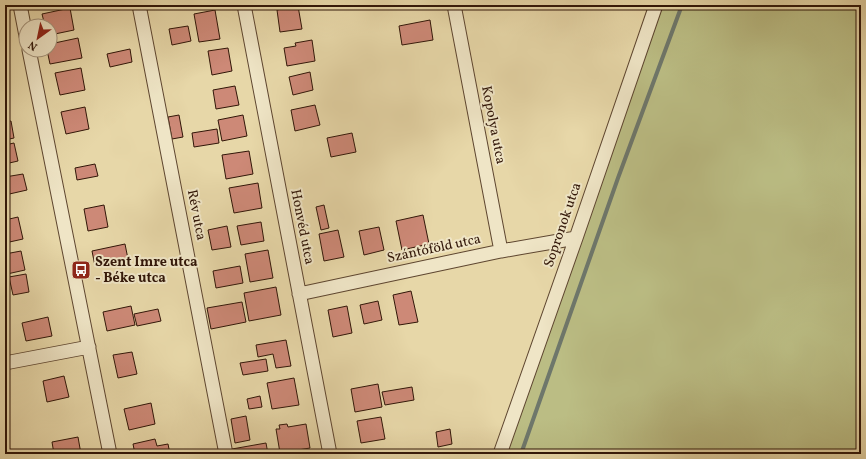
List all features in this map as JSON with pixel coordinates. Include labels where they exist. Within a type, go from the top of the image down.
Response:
[{"type":"street","points":[[20,5],[23,18]]},
{"type":"street","name":"Rév utca","points":[[139,5],[226,454]]},
{"type":"street","name":"Honvéd utca","points":[[244,5],[330,454]]},
{"type":"street","name":"Kopolya utca","points":[[454,5],[501,251]]},
{"type":"street","name":"Sopronok utca","points":[[500,454],[656,5]]},
{"type":"street","points":[[31,58],[110,454]]},
{"type":"street","name":"Szántóföld utca","points":[[299,294],[501,251],[576,238]]},
{"type":"street","points":[[5,363],[89,347]]},
{"type":"green space","points":[[663,5],[861,5],[861,454],[506,454]]},
{"type":"building","points":[[298,6],[302,29],[280,32],[277,10]]},
{"type":"building","points":[[70,8],[74,30],[58,33],[58,18],[43,18],[42,14]]},
{"type":"building","points":[[215,10],[220,39],[199,42],[194,14]]},
{"type":"building","points":[[430,20],[433,40],[402,45],[399,26]]},
{"type":"building","points":[[188,26],[191,41],[172,45],[169,29]]},
{"type":"building","points":[[78,38],[82,58],[50,64],[49,58],[58,58],[58,42]]},
{"type":"building","points":[[312,40],[315,61],[287,66],[284,48],[296,46],[295,43]]},
{"type":"building","points":[[228,48],[232,71],[212,75],[208,51]]},
{"type":"building","points":[[130,49],[132,62],[110,67],[107,54]]},
{"type":"building","points":[[81,68],[85,90],[60,95],[55,73]]},
{"type":"building","points":[[310,72],[313,90],[293,95],[289,77]]},
{"type":"building","points":[[235,86],[239,105],[216,109],[213,90]]},
{"type":"building","points":[[315,105],[320,125],[295,131],[291,110]]},
{"type":"building","points":[[85,107],[89,129],[66,134],[61,112]]},
{"type":"building","points":[[179,115],[183,137],[172,139],[168,117]]},
{"type":"building","points":[[243,115],[247,136],[222,141],[218,120]]},
{"type":"building","points":[[11,121],[14,138],[5,140],[5,122]]},
{"type":"building","points":[[217,129],[219,143],[194,147],[192,133]]},
{"type":"building","points":[[352,133],[356,152],[331,157],[327,138]]},
{"type":"building","points":[[14,143],[18,161],[5,164],[5,145]]},
{"type":"building","points":[[249,151],[253,174],[226,179],[222,155]]},
{"type":"building","points":[[95,164],[98,176],[77,180],[75,168]]},
{"type":"building","points":[[23,174],[27,190],[5,195],[5,177]]},
{"type":"building","points":[[258,183],[262,208],[234,213],[229,188]]},
{"type":"building","points":[[104,205],[108,227],[88,231],[84,209]]},
{"type":"building","points":[[324,205],[329,228],[321,230],[316,207]]},
{"type":"building","points":[[423,215],[429,244],[402,250],[396,221]]},
{"type":"building","points":[[18,217],[23,239],[5,243],[5,220]]},
{"type":"building","points":[[261,222],[264,241],[241,245],[237,226]]},
{"type":"building","points":[[227,226],[231,247],[212,250],[208,230]]},
{"type":"building","points":[[379,227],[384,250],[364,255],[359,231]]},
{"type":"building","points":[[338,230],[344,257],[324,261],[319,234]]},
{"type":"building","points":[[125,244],[128,259],[95,266],[92,251]]},
{"type":"building","points":[[268,250],[273,278],[250,282],[245,254]]},
{"type":"building","points":[[21,251],[25,270],[7,274],[5,254]]},
{"type":"building","points":[[240,266],[243,283],[216,288],[213,271]]},
{"type":"building","points":[[26,274],[29,292],[13,295],[9,277]]},
{"type":"building","points":[[276,287],[281,315],[249,321],[244,293]]},
{"type":"building","points":[[411,291],[418,322],[399,325],[393,295]]},
{"type":"building","points":[[378,301],[382,320],[364,324],[360,305]]},
{"type":"building","points":[[242,302],[246,322],[211,329],[207,308]]},
{"type":"building","points":[[131,306],[135,325],[107,331],[103,312]]},
{"type":"building","points":[[347,306],[352,333],[333,337],[328,310]]},
{"type":"building","points":[[158,309],[161,321],[137,326],[134,314]]},
{"type":"building","points":[[48,317],[52,336],[26,341],[22,323]]},
{"type":"building","points":[[286,340],[291,366],[276,368],[273,354],[258,357],[256,345]]},
{"type":"building","points":[[132,352],[137,374],[118,378],[113,355]]},
{"type":"building","points":[[266,359],[268,371],[243,375],[240,363]]},
{"type":"building","points":[[64,376],[69,397],[47,402],[43,381]]},
{"type":"building","points":[[294,378],[299,405],[272,409],[267,383]]},
{"type":"building","points":[[378,384],[382,407],[355,412],[351,389]]},
{"type":"building","points":[[412,387],[414,400],[385,405],[382,392]]},
{"type":"building","points":[[260,396],[262,407],[249,409],[247,399]]},
{"type":"building","points":[[151,403],[155,424],[129,430],[124,409]]},
{"type":"building","points":[[246,416],[250,440],[235,443],[231,419]]},
{"type":"building","points":[[381,417],[385,439],[361,443],[357,421]]},
{"type":"building","points":[[287,424],[288,427],[306,424],[310,448],[280,453],[276,429],[280,429],[279,425]]},
{"type":"building","points":[[450,429],[452,444],[438,447],[436,432]]},
{"type":"building","points":[[78,437],[81,454],[54,454],[52,442]]},
{"type":"building","points":[[155,439],[157,446],[168,444],[170,454],[135,454],[133,444]]},
{"type":"building","points":[[266,443],[268,454],[233,454],[232,449]]},
{"type":"building","points":[[385,451],[385,454],[366,454]]},
{"type":"waterway","points":[[521,454],[618,178],[682,5]]},
{"type":"place","name":"Szent Imre utca - Béke utca","points":[[81,270]]}]
